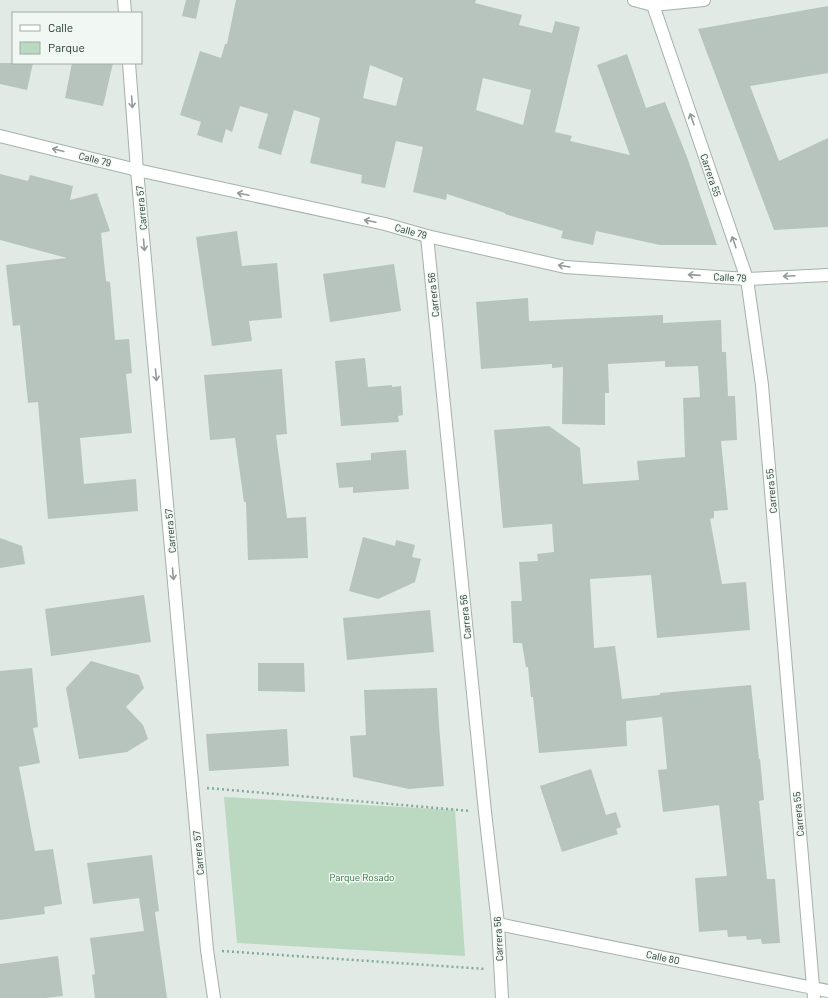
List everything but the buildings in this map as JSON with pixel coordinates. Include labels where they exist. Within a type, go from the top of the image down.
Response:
[{"type":"street","points":[[124,0],[125,12]]},
{"type":"street","points":[[634,0],[653,3],[704,0]]},
{"type":"street","name":"Carrera 55","points":[[653,3],[747,279],[762,385],[814,993]]},
{"type":"street","name":"Carrera 57","points":[[129,64],[137,170],[192,787],[207,950],[214,998]]},
{"type":"street","name":"Calle 79","points":[[0,136],[137,170],[384,224],[427,236],[565,267],[747,279],[828,275]]},
{"type":"street","name":"Carrera 56","points":[[427,236],[485,812],[498,924],[502,998]]},
{"type":"street","name":"Calle 80","points":[[498,924],[814,993],[828,991]]},
{"type":"path","points":[[192,787],[485,812]]},
{"type":"path","points":[[207,950],[500,970]]},
{"type":"green space","name":"Parque Rosado","points":[[224,797],[455,810],[465,956],[237,943]]}]
